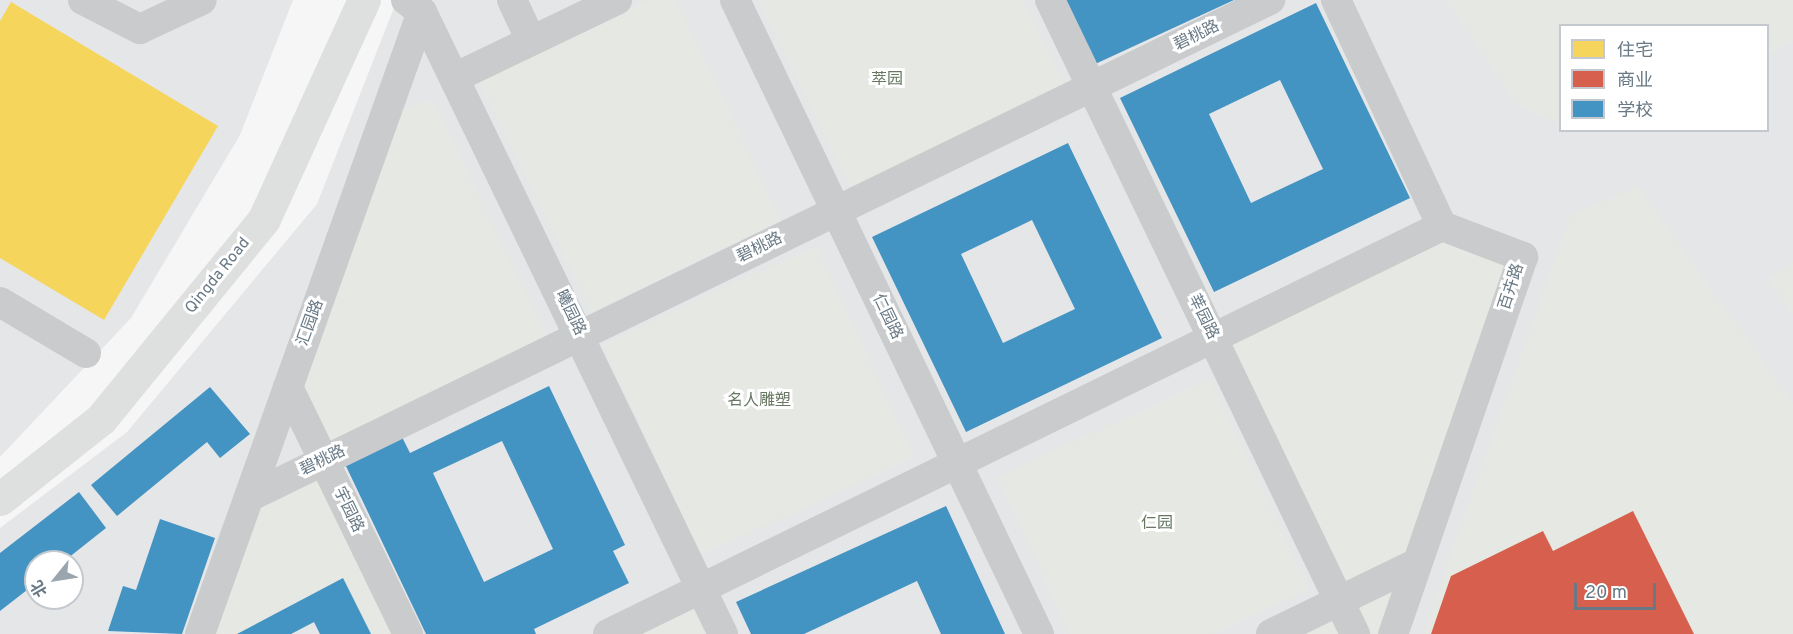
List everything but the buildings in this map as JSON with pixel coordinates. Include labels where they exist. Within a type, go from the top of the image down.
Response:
[{"type":"street","points":[[83,0],[140,29],[202,0]]},
{"type":"street","name":"Qingda Road","points":[[0,499],[101,419],[264,219],[364,0]]},
{"type":"street","points":[[512,0],[531,41]]},
{"type":"street","points":[[454,78],[617,0]]},
{"type":"street","name":"仁园路","points":[[735,0],[1039,634]]},
{"type":"street","points":[[1050,0],[1354,634]]},
{"type":"street","name":"碧桃路","points":[[249,497],[1270,0]]},
{"type":"street","points":[[608,634],[1442,225],[1336,0]]},
{"type":"street","name":"曦园路","points":[[414,6],[454,78],[723,634]]},
{"type":"street","name":"汇园路","points":[[200,634],[288,387],[414,6]]},
{"type":"street","name":"百卉路","points":[[1393,634],[1523,257],[1442,225]]},
{"type":"street","points":[[0,303],[86,353]]},
{"type":"street","name":"宇园路","points":[[288,387],[408,634]]},
{"type":"street","points":[[1271,634],[1417,563]]},
{"type":"shaded area","points":[[0,0],[293,0],[240,135],[131,318],[0,457]]},
{"type":"shaded area","points":[[397,0],[1793,0],[1793,634],[0,634],[0,528],[127,432],[317,204]]},
{"type":"green space","points":[[648,0],[676,0],[781,221],[591,312],[480,81]]},
{"type":"green space","name":"萃园","points":[[759,0],[1023,0],[1064,83],[850,187]]},
{"type":"green space","points":[[1446,0],[1793,0],[1793,41],[1769,55],[1769,24],[1559,24],[1559,124],[1516,104]]},
{"type":"green space","points":[[432,100],[547,336],[329,443],[300,387],[398,112]]},
{"type":"green space","points":[[1637,186],[1793,403],[1793,634],[1423,634],[1570,217]]},
{"type":"green space","points":[[1444,236],[1516,263],[1407,555],[1341,586],[1223,340]]},
{"type":"green space","name":"名人雕塑","points":[[816,246],[914,457],[701,555],[603,344]]},
{"type":"green space","points":[[1793,262],[1793,314],[1769,279]]},
{"type":"green space","name":"仁园","points":[[1210,379],[1309,590],[1214,634],[1070,634],[998,477]]},
{"type":"green space","points":[[321,472],[398,634],[371,634],[343,579],[237,634],[210,634],[256,504]]},
{"type":"green space","points":[[1395,589],[1379,634],[1299,634]]},
{"type":"green space","points":[[692,607],[705,634],[637,634]]}]
